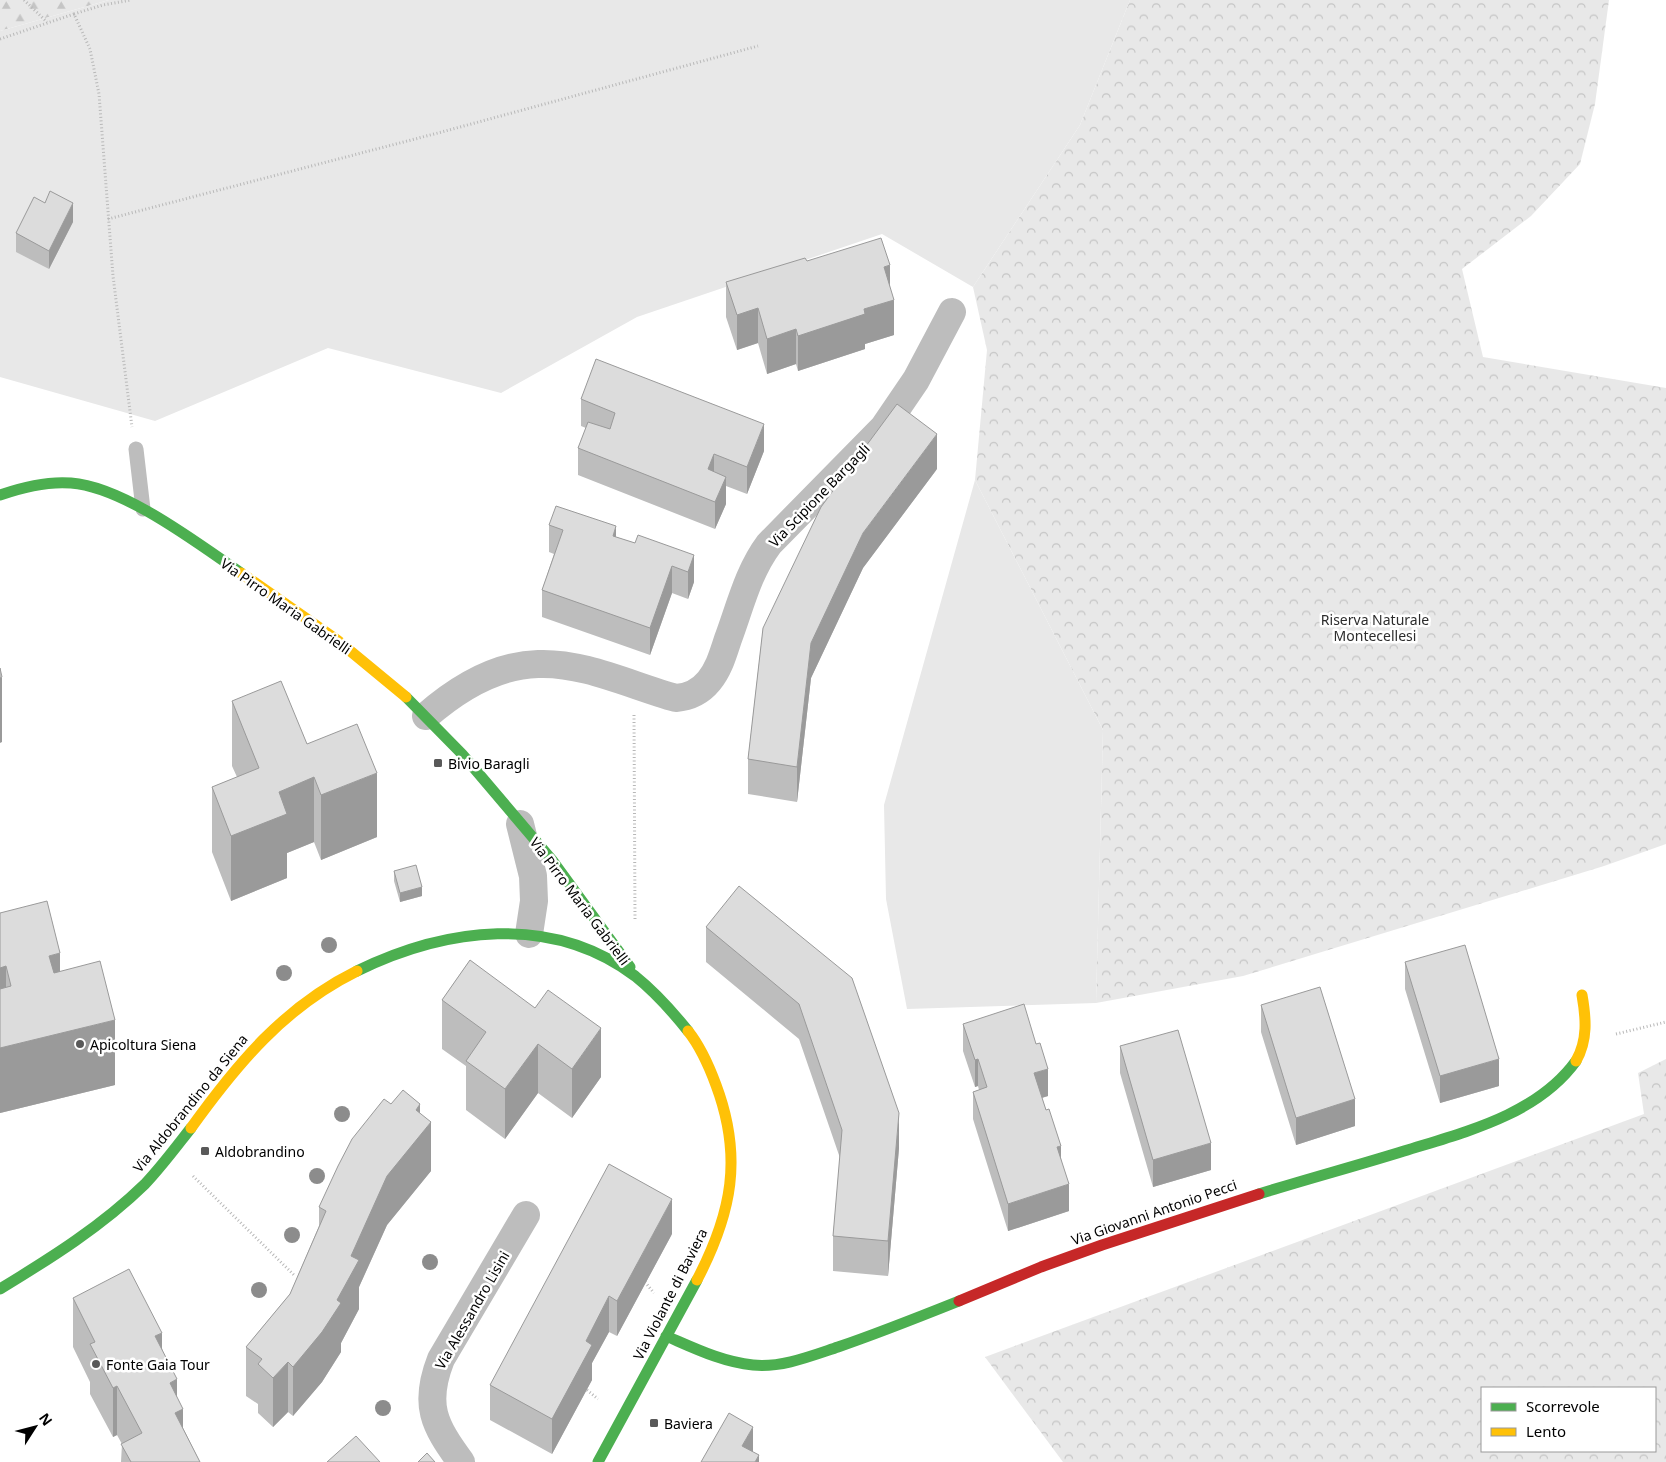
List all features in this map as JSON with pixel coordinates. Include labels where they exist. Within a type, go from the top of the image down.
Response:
[{"type":"street","name":"Via Scipione Bargagli","points":[[426,716],[447,698],[472,683],[494,673],[526,664],[540,663],[585,670],[676,698],[687,697],[697,692],[709,681],[718,668],[751,576],[760,557],[769,544],[884,427],[916,380],[952,312]]},
{"type":"street","name":"Via Pirro Maria Gabrielli","points":[[0,495],[15,489],[42,484],[74,484],[104,491],[119,497],[143,509],[288,604],[323,630],[387,679],[426,716],[495,793],[562,873],[638,979]]},
{"type":"street","name":"Via Pirro Maria Gabrielli","points":[[520,824],[533,876],[534,901],[529,934]]},
{"type":"street","name":"Via Aldobrandino da Siena","points":[[0,1289],[50,1258],[134,1194],[162,1165],[220,1088],[258,1044],[283,1019],[306,1001],[346,977],[382,959],[407,950],[438,941],[479,934],[529,934]]},
{"type":"street","name":"Via Violante di Baviera","points":[[529,934],[562,940],[617,964],[668,1005],[696,1043],[710,1069],[724,1105],[728,1124],[732,1155],[731,1185],[720,1232],[705,1264],[598,1462]]},
{"type":"street","name":"Via Giovanni Antonio Pecci","points":[[666,1336],[748,1365],[765,1365],[825,1352],[890,1329],[1027,1272],[1100,1246],[1248,1197],[1476,1128],[1526,1104],[1546,1091],[1574,1066],[1585,1040],[1587,1028],[1582,995]]},
{"type":"street","name":"Via Alessandro Lisini","points":[[462,1462],[437,1425],[432,1410],[435,1374],[441,1359],[526,1215]]},
{"type":"lane","points":[[136,449],[143,509]]},
{"type":"path","points":[[24,0],[47,22]]},
{"type":"path","points":[[0,39],[47,22],[104,5],[131,0]]},
{"type":"path","points":[[74,14],[90,49],[99,94],[112,276],[136,449]]},
{"type":"path","points":[[108,219],[457,128],[758,46]]},
{"type":"path","points":[[634,684],[635,928]]},
{"type":"path","points":[[1585,1040],[1666,1022]]},
{"type":"path","points":[[189,1172],[294,1275]]},
{"type":"path","points":[[646,1282],[656,1295]]},
{"type":"path","points":[[587,1390],[598,1399]]},
{"type":"green space","points":[[0,0],[109,0],[0,31]]},
{"type":"green space","points":[[109,0],[1130,0],[1080,125],[973,287],[882,234],[637,317],[501,393],[328,348],[155,421],[0,377],[0,31]]},
{"type":"green space","name":"Riserva Naturale Montecellesi","points":[[1130,0],[1609,0],[1595,104],[1580,164],[1531,216],[1462,269],[1483,357],[1666,388],[1666,844],[1604,866],[1243,976],[1096,1003],[1103,730],[975,480],[987,350],[973,287],[1080,125]]},
{"type":"green space","points":[[975,480],[1103,730],[1096,1003],[907,1009],[886,899],[884,805]]},
{"type":"green space","points":[[1666,1059],[1666,1462],[1063,1462],[985,1357],[1644,1114],[1638,1073]]},
{"type":"building","points":[[50,191],[73,203],[49,251],[16,233],[34,197],[45,203]]},
{"type":"building","points":[[881,238],[890,265],[884,267],[894,300],[864,309],[865,314],[798,336],[796,329],[767,339],[758,308],[737,315],[726,282],[805,258],[807,261]]},
{"type":"building","points":[[596,359],[764,424],[747,467],[714,454],[708,469],[726,477],[715,502],[578,448],[588,422],[610,429],[615,413],[581,399]]},
{"type":"building","points":[[897,404],[937,434],[863,533],[811,643],[797,767],[748,759],[763,628],[821,507]]},
{"type":"building","points":[[556,506],[616,526],[613,536],[635,543],[638,535],[694,555],[688,572],[672,566],[650,628],[542,590],[563,530],[549,525]]},
{"type":"building","points":[[281,681],[307,744],[357,724],[377,773],[321,795],[314,777],[279,792],[287,814],[231,836],[212,787],[259,768],[232,701]]},
{"type":"building","points":[[416,865],[422,887],[400,893],[394,871]]},
{"type":"building","points":[[739,886],[852,978],[899,1113],[888,1241],[833,1236],[842,1130],[799,1004],[706,927]]},
{"type":"building","points":[[47,901],[60,953],[49,956],[54,973],[100,961],[115,1020],[0,1048],[0,989],[11,986],[6,966],[0,968],[0,913]]},
{"type":"building","points":[[1465,945],[1499,1059],[1440,1076],[1405,962]]},
{"type":"building","points":[[470,960],[535,1008],[548,990],[601,1028],[572,1069],[538,1044],[505,1089],[466,1061],[486,1032],[442,1000]]},
{"type":"building","points":[[1320,987],[1355,1099],[1296,1118],[1261,1005]]},
{"type":"building","points":[[1024,1004],[1036,1044],[1040,1043],[1048,1069],[1034,1073],[1046,1110],[1049,1109],[1061,1146],[1057,1147],[1069,1184],[1008,1204],[973,1092],[987,1087],[978,1059],[975,1060],[963,1024]]},
{"type":"building","points":[[1178,1030],[1211,1143],[1153,1160],[1120,1046]]},
{"type":"building","points":[[403,1090],[420,1104],[416,1110],[431,1122],[387,1176],[351,1256],[359,1260],[337,1300],[341,1303],[322,1332],[293,1367],[288,1362],[273,1378],[258,1364],[262,1359],[246,1347],[290,1294],[326,1211],[319,1207],[352,1139],[384,1099],[391,1104]]},
{"type":"building","points":[[609,1164],[672,1199],[617,1301],[609,1296],[586,1341],[592,1345],[552,1419],[490,1385]]},
{"type":"building","points":[[129,1269],[162,1333],[155,1336],[177,1379],[170,1383],[183,1409],[175,1413],[200,1462],[131,1462],[121,1444],[142,1433],[117,1386],[113,1388],[90,1344],[95,1342],[73,1298]]},
{"type":"building","points":[[729,1413],[753,1427],[742,1446],[759,1455],[755,1462],[701,1462]]},
{"type":"building","points":[[356,1436],[380,1462],[327,1462]]},
{"type":"building","points":[[427,1453],[435,1462],[418,1462]]},
{"type":"traffic: fast","points":[[0,495],[26,487],[53,483],[71,483],[92,487],[136,505],[159,518],[241,573]]},
{"type":"traffic: fast","points":[[406,697],[462,754],[552,860],[630,967]]},
{"type":"traffic: fast","points":[[357,971],[391,956],[461,937],[498,934],[533,935],[568,943],[603,956],[642,982],[663,1002],[688,1031]]},
{"type":"traffic: fast","points":[[1259,1194],[1451,1137],[1498,1119],[1521,1108],[1541,1095],[1560,1080],[1576,1061]]},
{"type":"traffic: fast","points":[[0,1289],[94,1228],[129,1199],[145,1184],[191,1128]]},
{"type":"traffic: fast","points":[[598,1462],[697,1280]]},
{"type":"traffic: fast","points":[[666,1336],[730,1361],[753,1365],[774,1365],[838,1347],[959,1301]]},
{"type":"traffic: slow","points":[[241,573],[337,640],[406,697]]},
{"type":"traffic: slow","points":[[191,1128],[244,1060],[264,1039],[307,1002],[331,985],[357,971]]},
{"type":"traffic: slow","points":[[1576,1061],[1583,1045],[1585,1029],[1582,995]]},
{"type":"traffic: slow","points":[[688,1031],[704,1056],[716,1085],[729,1136],[731,1161],[726,1208],[719,1231],[697,1280]]},
{"type":"traffic: jam","points":[[959,1301],[1041,1267],[1102,1245],[1259,1194]]},
{"type":"place","name":"Bivio Baragli","points":[[438,763]]},
{"type":"place","name":"Apicoltura Siena","points":[[80,1044]]},
{"type":"place","name":"Aldobrandino","points":[[205,1151]]},
{"type":"place","name":"Fonte Gaia Tour","points":[[96,1364]]},
{"type":"place","name":"Baviera","points":[[654,1423]]}]
